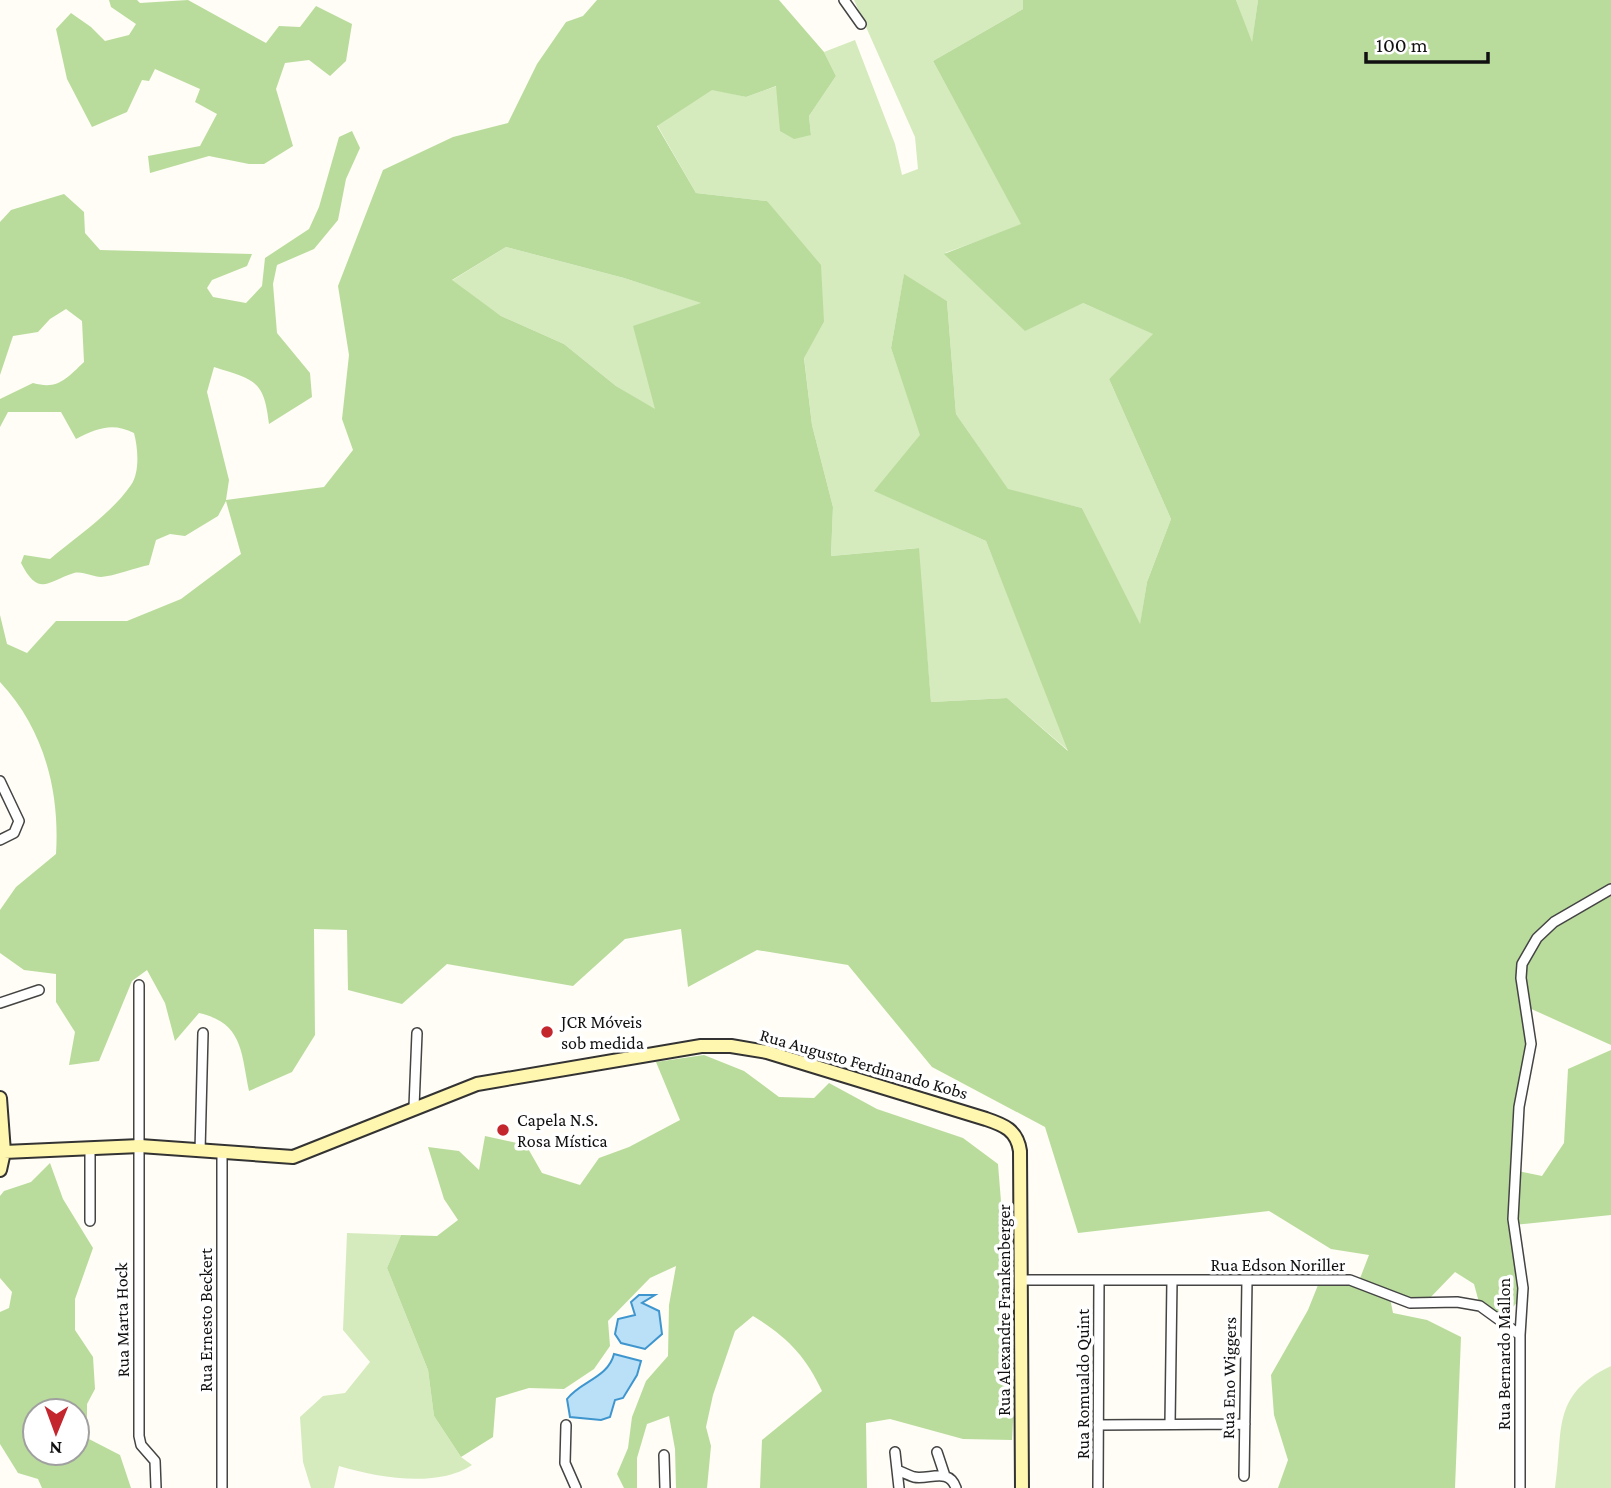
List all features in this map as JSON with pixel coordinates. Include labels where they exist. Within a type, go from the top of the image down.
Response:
[{"type":"street","points":[[844,0],[861,24]]},
{"type":"street","points":[[0,781],[19,821],[14,833],[0,840]]},
{"type":"street","name":"Rua Bernardo Mallon","points":[[1520,1488],[1520,1335],[1523,1288],[1515,1240],[1513,1205],[1520,1107],[1531,1044],[1521,978],[1522,964],[1537,938],[1554,922],[1611,889]]},
{"type":"street","name":"Rua Marta Hock","points":[[139,985],[139,1436],[141,1445],[155,1461],[156,1488]]},
{"type":"street","points":[[0,1003],[39,990]]},
{"type":"street","points":[[200,1150],[203,1033]]},
{"type":"street","points":[[414,1108],[417,1033]]},
{"type":"street","name":"Rua Augusto Ferdinando Kobs","points":[[4,1152],[140,1146],[293,1157],[414,1108],[490,1081],[680,1048],[731,1046],[767,1052],[858,1078],[995,1122],[1014,1133]]},
{"type":"street","points":[[0,1098],[4,1152],[0,1170]]},
{"type":"street","name":"Rua Alexandre Frankenberger","points":[[1014,1133],[1020,1151],[1022,1488]]},
{"type":"street","points":[[90,1148],[90,1221]]},
{"type":"street","name":"Rua Ernesto Beckert","points":[[222,1152],[222,1488]]},
{"type":"street","name":"Rua Edson Noriller","points":[[1021,1280],[1350,1280],[1410,1303],[1468,1303],[1494,1314],[1520,1335]]},
{"type":"street","name":"Rua Romualdo Quint","points":[[1098,1488],[1099,1280]]},
{"type":"street","points":[[1170,1424],[1172,1280]]},
{"type":"street","name":"Rua Eno Wiggers","points":[[1244,1476],[1247,1280]]},
{"type":"street","points":[[566,1424],[565,1463],[576,1488]]},
{"type":"street","points":[[1098,1425],[1245,1424]]},
{"type":"street","points":[[895,1452],[899,1488]]},
{"type":"street","points":[[937,1452],[945,1476]]},
{"type":"street","points":[[664,1455],[665,1488]]},
{"type":"street","points":[[897,1469],[912,1476],[945,1476],[951,1479],[956,1488]]},
{"type":"green space","points":[[109,0],[137,0],[140,3],[188,0],[266,43],[279,26],[300,27],[316,6],[352,24],[346,61],[330,76],[309,60],[285,63],[276,89],[293,146],[264,164],[249,164],[209,156],[150,173],[148,156],[200,146],[217,114],[195,102],[200,89],[155,69],[149,81],[142,80],[127,112],[92,127],[67,79],[56,29],[71,13],[105,41],[129,35],[136,24],[111,7]]},
{"type":"green space","points":[[597,0],[779,0],[824,52],[836,76],[809,116],[811,135],[794,139],[780,131],[776,86],[746,97],[712,90],[657,126],[696,193],[767,201],[821,265],[824,322],[804,358],[812,425],[833,507],[831,556],[919,548],[931,702],[1007,698],[1068,751],[986,541],[874,491],[920,435],[891,348],[904,274],[947,301],[956,414],[1008,489],[1082,508],[1140,624],[1147,582],[1171,519],[1109,379],[1153,334],[1083,303],[1025,331],[944,254],[1021,224],[933,61],[1023,9],[1023,0],[1236,0],[1252,42],[1258,0],[1611,0],[1611,1045],[1527,1007],[1531,1030],[1519,1107],[1518,1171],[1542,1176],[1564,1143],[1568,1069],[1611,1050],[1611,1215],[1514,1225],[1523,1296],[1512,1308],[1495,1314],[1480,1306],[1474,1284],[1455,1272],[1426,1302],[1390,1298],[1393,1313],[1427,1320],[1461,1337],[1455,1488],[1278,1488],[1288,1460],[1274,1415],[1271,1375],[1308,1310],[1320,1280],[1359,1281],[1369,1255],[1331,1249],[1269,1211],[1078,1233],[1045,1127],[932,1067],[848,965],[757,950],[688,987],[681,929],[625,939],[573,986],[447,964],[402,1004],[348,990],[347,930],[314,929],[315,1035],[292,1072],[249,1091],[238,1041],[232,1032],[224,1024],[199,1013],[175,1041],[165,1003],[147,970],[132,981],[99,1061],[69,1065],[75,1032],[56,1002],[56,974],[24,970],[0,953],[0,910],[16,887],[56,854],[57,830],[52,784],[38,740],[15,700],[0,682],[0,615],[7,644],[27,653],[56,621],[127,621],[181,599],[241,554],[226,501],[218,516],[185,536],[170,534],[156,540],[149,565],[101,577],[74,573],[44,584],[39,584],[27,574],[21,563],[24,555],[50,559],[123,496],[134,480],[137,453],[134,433],[119,428],[98,429],[76,439],[61,412],[8,412],[0,427],[0,399],[33,383],[49,385],[61,382],[84,362],[82,321],[66,309],[50,319],[38,332],[13,336],[0,375],[0,222],[11,210],[64,194],[84,212],[85,233],[100,250],[252,254],[247,266],[212,280],[207,288],[213,297],[246,303],[262,286],[265,258],[309,229],[319,207],[339,137],[352,131],[360,148],[346,179],[338,220],[314,249],[277,265],[273,284],[277,333],[310,373],[312,397],[269,424],[264,398],[255,384],[248,379],[214,367],[207,392],[229,480],[226,500],[324,487],[353,450],[342,419],[349,355],[338,286],[383,170],[453,137],[508,123],[537,64],[566,22],[583,16]],"holes":[[[506,247],[624,278],[701,303],[633,326],[655,409],[616,386],[564,344],[501,316],[452,280]]]},
{"type":"green space","points":[[854,0],[1023,0],[1023,9],[933,61],[1022,225],[945,253],[1083,303],[1154,334],[1109,379],[1171,519],[1147,582],[1140,626],[1082,508],[1008,490],[956,414],[947,301],[904,275],[891,348],[921,435],[875,491],[986,541],[1070,752],[1007,698],[931,702],[918,548],[831,556],[833,507],[812,425],[804,357],[824,322],[767,201],[696,193],[657,125],[712,89],[746,97],[777,86],[811,135],[809,116],[836,76],[824,52],[855,40],[895,144],[902,175],[918,169],[915,137]]},
{"type":"green space","points":[[1236,0],[1258,0],[1252,44]]},
{"type":"green space","points":[[506,247],[624,278],[702,303],[655,410],[616,386],[564,344],[501,316],[451,281]]},
{"type":"green space","points":[[704,1055],[744,1071],[779,1097],[814,1098],[829,1083],[877,1109],[963,1138],[998,1164],[1005,1252],[1006,1344],[1015,1384],[1012,1440],[963,1439],[890,1419],[866,1423],[867,1488],[760,1488],[762,1440],[822,1391],[809,1367],[794,1348],[753,1316],[735,1331],[713,1395],[706,1427],[711,1446],[707,1488],[676,1488],[675,1449],[669,1416],[647,1424],[637,1458],[637,1488],[624,1488],[617,1474],[628,1448],[632,1417],[646,1381],[668,1356],[669,1305],[676,1266],[650,1278],[608,1321],[610,1346],[594,1369],[564,1389],[529,1388],[496,1398],[493,1437],[461,1457],[434,1416],[428,1370],[387,1268],[401,1235],[437,1236],[458,1220],[444,1199],[428,1147],[459,1151],[479,1170],[485,1136],[526,1145],[542,1173],[580,1185],[599,1158],[629,1147],[680,1120],[656,1062]]},
{"type":"green space","points":[[50,1163],[63,1199],[93,1248],[75,1299],[75,1330],[93,1357],[95,1389],[91,1397],[21,1397],[21,1467],[91,1467],[91,1440],[120,1455],[131,1488],[42,1488],[38,1479],[18,1473],[0,1444],[0,1312],[9,1308],[12,1292],[0,1278],[0,1196],[4,1191],[31,1182]]},
{"type":"green space","points":[[347,1233],[401,1235],[387,1268],[428,1370],[434,1416],[461,1457],[472,1465],[442,1477],[426,1479],[390,1477],[339,1466],[334,1488],[311,1488],[303,1462],[300,1417],[323,1396],[345,1393],[370,1362],[343,1330]]},
{"type":"green space","points":[[1611,1366],[1611,1488],[1555,1488],[1563,1416],[1569,1402],[1591,1377]]},
{"type":"water","points":[[639,1295],[655,1295],[642,1303],[659,1311],[662,1334],[645,1349],[621,1343],[615,1334],[618,1319],[635,1315],[631,1302]]},
{"type":"water","points":[[614,1354],[641,1361],[637,1375],[623,1398],[615,1400],[610,1417],[601,1420],[570,1417],[567,1399],[606,1369]]},
{"type":"place","name":"JCR Móveis sob medida","points":[[547,1032]]},
{"type":"place","name":"Capela N.S. Rosa Mística","points":[[503,1130]]}]
